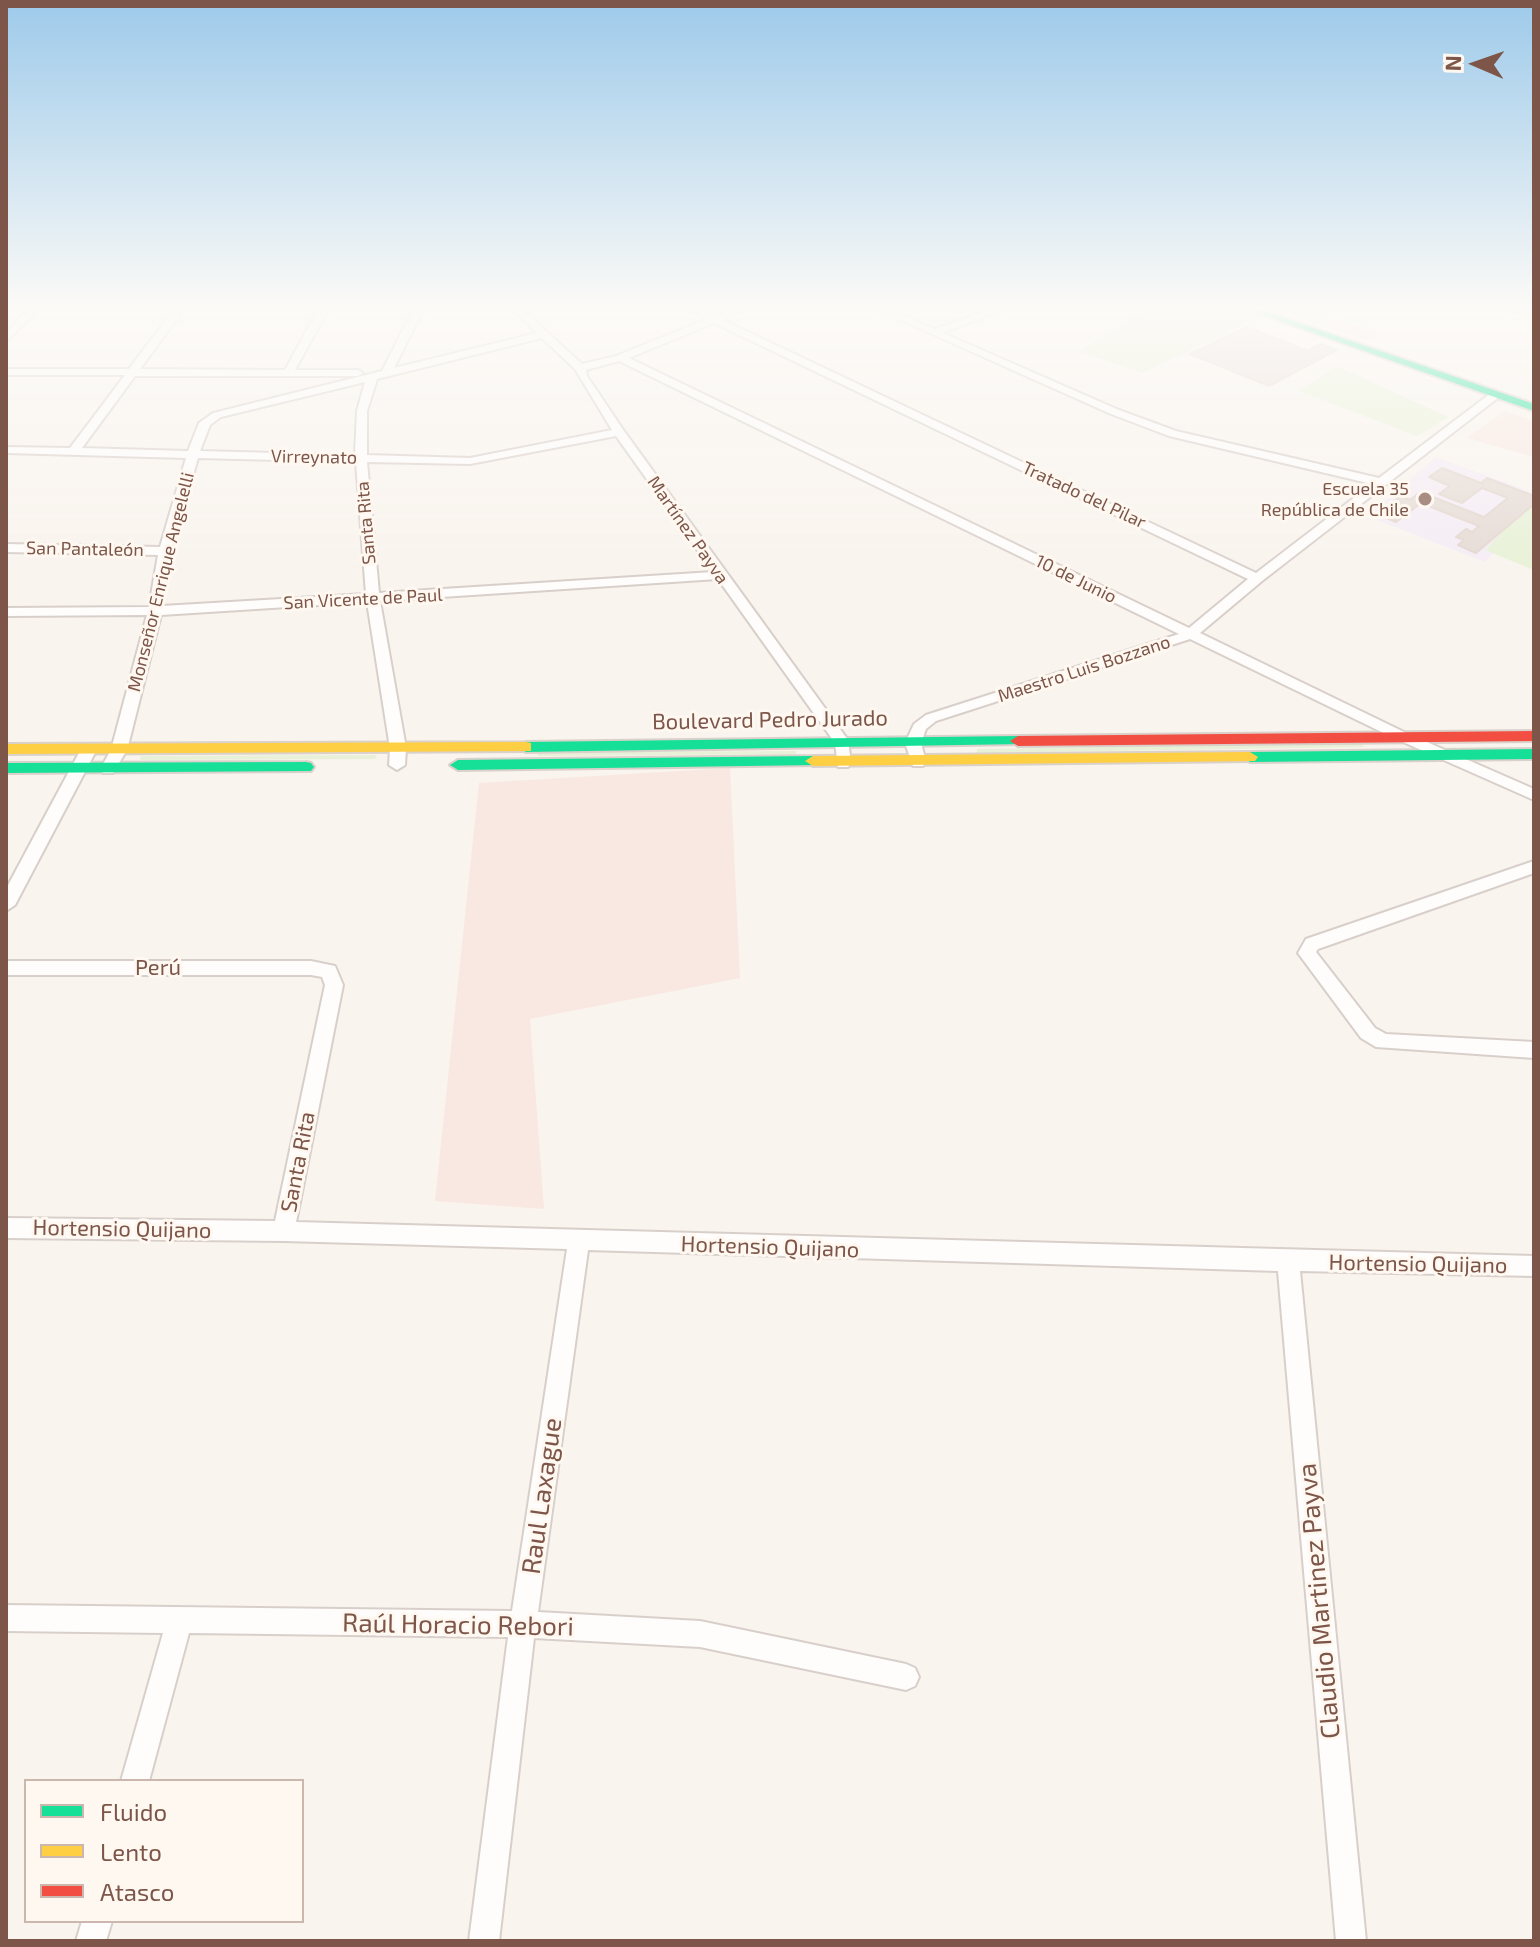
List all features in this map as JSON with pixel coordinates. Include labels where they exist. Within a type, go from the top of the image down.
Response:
[{"type":"main road","points":[[1507,399],[1534,408]]},
{"type":"main road","name":"Boulevard Pedro Jurado","points":[[521,756],[843,743],[1534,736]]},
{"type":"main road","name":"Boulevard Pedro Jurado","points":[[6,749],[843,763],[1534,754]]},
{"type":"main road","name":"Boulevard Pedro Jurado","points":[[6,768],[108,769],[398,757]]},
{"type":"street","points":[[74,451],[113,399]]},
{"type":"street","name":"Monseñor Enrique Angelelli","points":[[108,769],[119,750],[155,611],[165,551],[205,423],[217,415],[282,399]]},
{"type":"street","name":"Santa Rita","points":[[368,399],[362,411],[361,458],[373,599],[398,757]]},
{"type":"street","name":"Martínez Payva","points":[[597,399],[720,575],[843,743]]},
{"type":"street","name":"10 de Junio","points":[[704,399],[1189,635],[1534,795]]},
{"type":"street","name":"Tratado del Pilar","points":[[881,399],[1257,578]]},
{"type":"street","points":[[1091,399],[1173,434],[1381,482]]},
{"type":"street","name":"Maestro Luis Bozzano","points":[[913,743],[919,727],[931,718],[1189,635],[1257,578],[1490,399]]},
{"type":"street","name":"Virreynato","points":[[6,450],[470,461],[619,432]]},
{"type":"street","name":"San Pantaleón","points":[[6,548],[165,551]]},
{"type":"street","name":"San Vicente de Paul","points":[[6,612],[155,611],[720,575]]},
{"type":"street","points":[[843,743],[843,763]]},
{"type":"street","points":[[913,743],[918,762]]},
{"type":"street","points":[[6,905],[89,749]]},
{"type":"street","points":[[1534,867],[1312,944],[1307,953],[1368,1033],[1383,1042],[1534,1050]]},
{"type":"street","name":"Perú","points":[[6,968],[311,968]]},
{"type":"street","name":"Santa Rita","points":[[284,1231],[334,985],[329,971],[311,968]]},
{"type":"street","name":"Hortensio Quijano","points":[[8,1233],[284,1231],[1534,1266]]},
{"type":"street","name":"Raul Laxague","points":[[484,1941],[523,1624],[579,1241]]},
{"type":"street","name":"Claudio Martinez Payva","points":[[1288,1261],[1351,1941]]},
{"type":"street","name":"Raúl Horacio Rebori","points":[[6,1618],[523,1624],[700,1634],[906,1677]]},
{"type":"street","points":[[136,1779],[180,1620]]},
{"type":"shaded area","points":[[1505,411],[1534,421],[1534,457],[1466,438]]},
{"type":"shaded area","points":[[1436,457],[1534,493],[1534,512],[1485,562],[1367,516]]},
{"type":"shaded area","points":[[730,768],[740,978],[530,1019],[544,1209],[435,1201],[479,783]]},
{"type":"green space","points":[[1320,399],[1409,399],[1449,417],[1417,436]]},
{"type":"green space","points":[[1534,500],[1534,570],[1485,550]]},
{"type":"green space","points":[[1362,743],[1364,747],[977,753],[977,749]]},
{"type":"green space","points":[[796,751],[796,754],[538,756],[538,752]]},
{"type":"green space","points":[[377,755],[375,759],[140,760],[141,756]]},
{"type":"building","points":[[1442,468],[1481,483],[1487,478],[1534,496],[1534,504],[1476,553],[1458,545],[1464,540],[1456,537],[1466,529],[1472,532],[1479,526],[1421,503],[1396,522],[1377,514],[1401,496],[1410,500],[1420,492],[1484,517],[1508,498],[1482,488],[1462,503],[1439,494],[1450,486],[1429,477]]},
{"type":"traffic: fast","points":[[1508,399],[1534,408]]},
{"type":"traffic: fast","points":[[526,747],[1018,741]]},
{"type":"traffic: fast","points":[[1250,757],[1534,754]]},
{"type":"traffic: fast","points":[[458,765],[813,761]]},
{"type":"traffic: fast","points":[[6,768],[306,767]]},
{"type":"traffic: slow","points":[[6,749],[526,747]]},
{"type":"traffic: slow","points":[[813,761],[1250,757]]},
{"type":"traffic: jam","points":[[1018,741],[1534,736]]},
{"type":"place","name":"Escuela 35 República de Chile","points":[[1425,499]]}]
